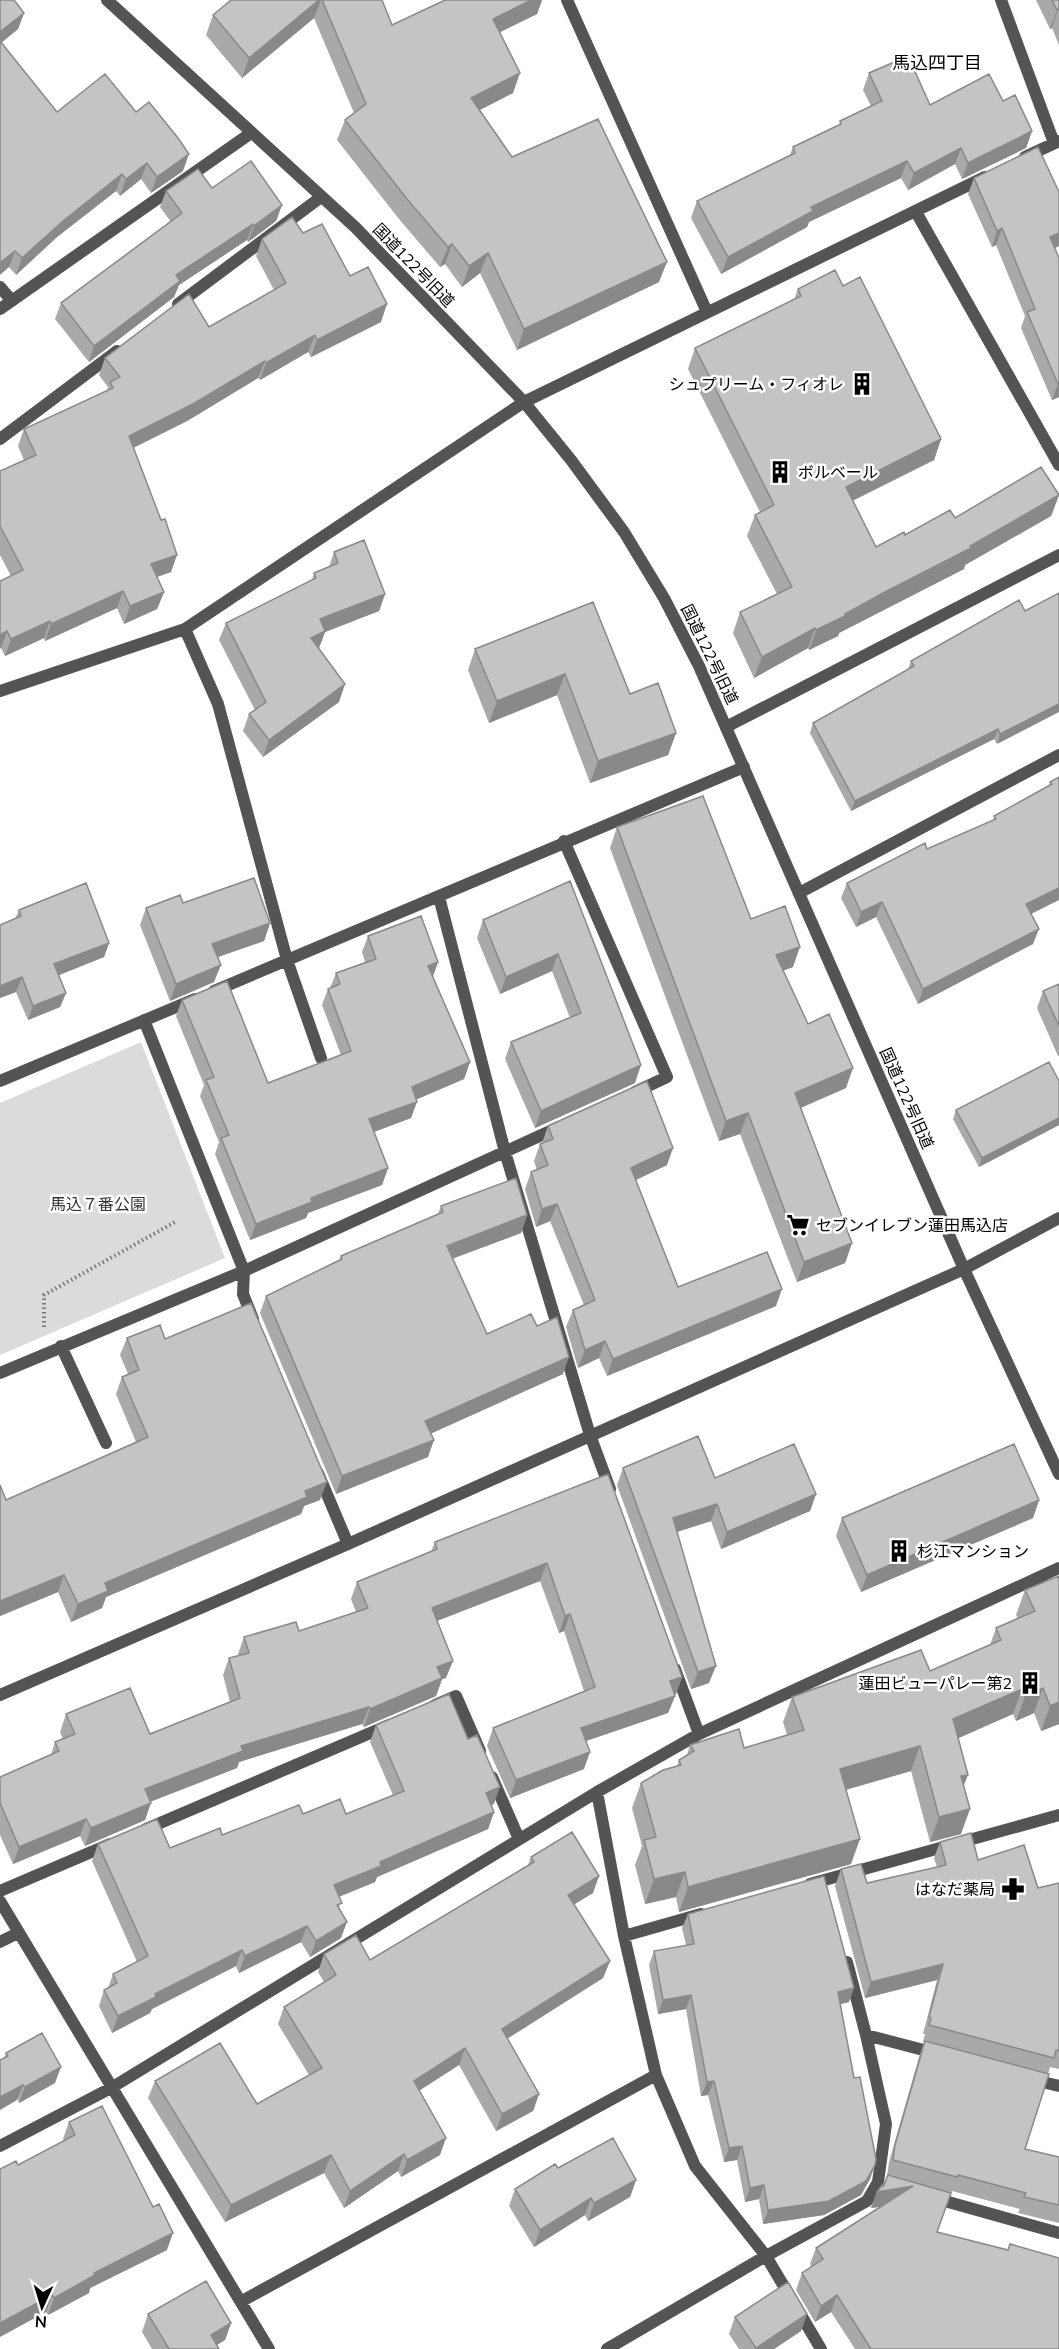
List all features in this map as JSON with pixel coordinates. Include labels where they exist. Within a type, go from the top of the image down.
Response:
[{"type":"street","name":"国道122号旧道","points":[[107,0],[355,227],[524,402],[571,460],[624,532],[664,598],[699,666],[964,1269],[1059,1474]]},
{"type":"street","points":[[567,0],[707,312]]},
{"type":"street","points":[[0,692],[184,629],[524,402],[1057,142],[1001,0]]},
{"type":"street","points":[[0,309],[251,133]]},
{"type":"street","points":[[170,310],[321,196]]},
{"type":"street","points":[[916,212],[1059,465]]},
{"type":"street","points":[[0,286],[12,301]]},
{"type":"street","points":[[0,439],[123,346]]},
{"type":"street","points":[[726,727],[1059,555]]},
{"type":"street","points":[[184,629],[218,704],[286,960],[321,1058]]},
{"type":"street","points":[[799,893],[1059,755]]},
{"type":"street","points":[[0,1081],[744,767]]},
{"type":"street","points":[[564,842],[667,1077],[624,1097]]},
{"type":"street","points":[[439,897],[505,1152],[590,1436],[614,1502]]},
{"type":"street","points":[[144,1020],[244,1270],[243,1294],[256,1326]]},
{"type":"street","points":[[0,1373],[244,1270],[570,1122]]},
{"type":"street","points":[[0,1695],[348,1544],[964,1269],[1059,1218]]},
{"type":"street","points":[[61,1346],[106,1443]]},
{"type":"street","points":[[312,1457],[348,1544]]},
{"type":"street","points":[[0,2146],[111,2088],[597,1792],[699,1734],[1059,1568]]},
{"type":"street","points":[[671,1656],[699,1734]]},
{"type":"street","points":[[423,1710],[456,1696],[519,1839]]},
{"type":"street","points":[[0,1891],[402,1719]]},
{"type":"street","points":[[597,1792],[624,1936],[656,2075],[695,2166],[766,2256],[821,2349]]},
{"type":"street","points":[[803,1886],[826,1886],[1059,1815]]},
{"type":"street","points":[[0,1900],[269,2349]]},
{"type":"street","points":[[624,1936],[713,1911]]},
{"type":"street","points":[[0,1942],[18,1933]]},
{"type":"street","points":[[607,2349],[766,2256],[867,2201],[883,2183],[886,2124],[843,1947]]},
{"type":"street","points":[[866,2035],[946,2056]]},
{"type":"street","points":[[1014,2074],[1059,2086]]},
{"type":"street","points":[[242,2301],[656,2075]]},
{"type":"street","points":[[923,2195],[1059,2233]]},
{"type":"path","points":[[44,1328],[44,1295],[177,1221]]},
{"type":"green space","name":"馬込７番公園","points":[[141,1042],[225,1258],[0,1355],[0,1103]]},
{"type":"building","points":[[0,0],[14,0],[24,13],[0,32]]},
{"type":"building","points":[[231,0],[319,0],[249,58],[213,15]]},
{"type":"building","points":[[322,0],[382,0],[392,25],[445,0],[531,0],[493,19],[520,73],[471,98],[512,157],[598,119],[667,262],[524,329],[488,253],[469,266],[452,244],[448,247],[345,120],[366,104]]},
{"type":"building","points":[[1052,0],[1059,0],[1059,11],[1057,10]]},
{"type":"building","points":[[0,41],[57,112],[105,74],[136,112],[149,102],[189,154],[157,177],[147,163],[126,179],[122,174],[63,221],[22,258],[15,251],[0,263]]},
{"type":"building","points":[[908,56],[930,105],[989,74],[1003,101],[1015,95],[1032,131],[968,163],[961,148],[914,173],[907,161],[811,207],[813,211],[728,257],[697,201],[795,153],[793,147],[882,101],[869,73]]},
{"type":"building","points":[[1038,147],[1059,192],[1059,233],[1050,237],[1059,258],[1059,384],[1027,312],[1035,309],[1002,228],[997,231],[974,178]]},
{"type":"building","points":[[251,161],[282,205],[254,226],[253,224],[176,275],[180,281],[94,346],[61,303],[182,213],[166,191],[198,169],[212,188]]},
{"type":"building","points":[[292,217],[303,233],[322,224],[350,276],[368,267],[387,304],[317,340],[315,335],[266,363],[265,361],[193,404],[129,436],[161,520],[165,519],[177,555],[151,564],[164,592],[130,606],[123,591],[51,624],[50,621],[11,639],[7,631],[0,635],[0,581],[23,570],[0,526],[0,471],[36,455],[24,429],[113,388],[110,382],[120,377],[105,358],[189,294],[209,327],[286,283],[262,239]]},
{"type":"building","points":[[835,270],[843,286],[860,277],[941,439],[846,487],[876,547],[904,532],[905,535],[950,510],[955,518],[1041,467],[1059,495],[970,546],[971,548],[883,593],[845,616],[816,630],[815,628],[762,657],[740,612],[792,587],[755,515],[774,505],[695,348],[801,296],[798,289]]},
{"type":"building","points":[[364,540],[385,594],[320,619],[325,631],[311,638],[345,684],[269,740],[249,714],[266,702],[226,623],[316,578],[314,573],[338,563],[334,552]]},
{"type":"building","points":[[1059,593],[1059,704],[1000,734],[998,729],[855,801],[813,723],[914,666],[911,661],[1019,600],[1025,611]]},
{"type":"building","points":[[593,602],[630,694],[658,683],[676,733],[598,761],[565,674],[497,701],[475,649]]},
{"type":"building","points":[[1059,777],[1059,888],[1026,904],[1039,929],[923,989],[882,902],[861,912],[847,883],[925,843],[927,849],[996,819],[994,816],[1052,784],[1050,782]]},
{"type":"building","points":[[703,796],[751,919],[785,906],[800,947],[776,955],[808,1024],[829,1014],[853,1068],[795,1093],[852,1243],[804,1262],[748,1113],[726,1121],[617,827]]},
{"type":"building","points":[[254,878],[270,923],[212,944],[221,965],[176,984],[146,908],[180,895],[183,903]]},
{"type":"building","points":[[570,881],[641,1065],[541,1111],[511,1042],[581,1013],[558,954],[506,977],[483,920]]},
{"type":"building","points":[[86,883],[109,943],[54,964],[66,993],[33,1006],[22,977],[0,986],[0,925],[21,916],[19,910]]},
{"type":"building","points":[[421,916],[438,962],[428,966],[470,1062],[412,1087],[417,1102],[369,1119],[388,1168],[311,1198],[312,1202],[256,1224],[221,1138],[229,1135],[206,1080],[214,1077],[182,1000],[227,981],[268,1083],[351,1051],[328,989],[340,984],[336,973],[376,959],[368,936]]},
{"type":"building","points":[[1059,984],[1059,1026],[1043,991]]},
{"type":"building","points":[[1049,1062],[1059,1081],[1059,1118],[982,1158],[956,1110]]},
{"type":"building","points":[[647,1081],[673,1148],[631,1168],[678,1287],[767,1252],[782,1289],[613,1359],[605,1341],[585,1350],[573,1310],[595,1300],[557,1204],[542,1209],[531,1172],[548,1165],[540,1144],[553,1139],[548,1126]]},
{"type":"building","points":[[516,1178],[527,1215],[447,1246],[487,1334],[531,1314],[537,1326],[557,1317],[569,1357],[425,1421],[434,1440],[342,1476],[266,1296],[342,1259],[341,1256],[443,1212],[441,1206]]},
{"type":"building","points":[[251,1303],[327,1482],[305,1491],[307,1497],[105,1583],[108,1591],[78,1604],[64,1575],[0,1601],[0,1485],[6,1500],[148,1437],[122,1377],[139,1370],[127,1338],[160,1325],[165,1339]]},
{"type":"building","points":[[698,1436],[715,1478],[794,1444],[816,1494],[727,1532],[717,1504],[673,1518],[716,1666],[698,1672],[623,1468]]},
{"type":"building","name":"杉江マンション","points":[[1014,1444],[1039,1500],[867,1575],[842,1518]]},
{"type":"building","points":[[608,1474],[682,1677],[670,1681],[675,1696],[581,1728],[590,1752],[516,1780],[493,1728],[595,1687],[570,1614],[565,1616],[547,1563],[432,1608],[453,1661],[437,1667],[442,1678],[370,1709],[369,1707],[241,1746],[243,1751],[145,1789],[151,1803],[91,1828],[86,1819],[19,1847],[0,1803],[0,1777],[59,1751],[55,1742],[75,1734],[66,1714],[130,1688],[150,1734],[240,1698],[229,1658],[249,1653],[244,1637],[296,1622],[299,1631],[368,1608],[357,1582],[437,1549],[435,1542]]},
{"type":"building","points":[[1059,1576],[1059,1702],[1050,1706],[1043,1688],[1025,1696],[1022,1689],[953,1719],[968,1775],[961,1776],[970,1809],[939,1817],[920,1746],[840,1769],[860,1839],[688,1887],[685,1872],[654,1879],[644,1840],[656,1837],[641,1783],[663,1770],[681,1765],[679,1760],[694,1751],[690,1745],[739,1729],[744,1748],[804,1730],[792,1697],[921,1650],[930,1671],[1001,1640],[996,1628],[1035,1611],[1025,1590]]},
{"type":"building","points":[[449,1694],[468,1739],[477,1735],[500,1787],[486,1793],[494,1812],[380,1862],[381,1866],[334,1885],[342,1903],[337,1905],[347,1922],[316,1941],[307,1926],[245,1956],[242,1950],[155,1994],[156,1997],[118,2016],[104,1990],[117,1983],[113,1974],[148,1956],[98,1844],[157,1819],[170,1848],[220,1828],[222,1835],[299,1805],[303,1814],[340,1799],[346,1814],[404,1791],[376,1725]]},
{"type":"building","points":[[572,1832],[599,1876],[568,1895],[610,1961],[502,2029],[539,2094],[502,2114],[465,2048],[414,2081],[446,2138],[407,2160],[404,2154],[350,2191],[331,2155],[231,2205],[155,2081],[220,2043],[257,2104],[322,2068],[284,2007],[336,1975],[324,1954],[356,1935],[370,1960],[534,1862],[531,1857]]},
{"type":"building","points":[[971,1833],[978,1860],[1024,1845],[1038,1888],[1059,1883],[1059,2051],[1056,2050],[1054,2058],[929,2025],[943,1964],[871,1982],[841,1869],[861,1864],[867,1883],[946,1865],[940,1842]]},
{"type":"building","points":[[824,1876],[854,1988],[838,1992],[854,2078],[860,2077],[876,2159],[875,2165],[866,2181],[829,2201],[768,2210],[764,2185],[750,2188],[742,2146],[729,2148],[714,2081],[707,2082],[691,1995],[663,2000],[654,1951],[694,1944],[688,1914]]},
{"type":"building","points":[[42,2033],[61,2067],[25,2087],[23,2085],[0,2097],[0,2060],[8,2056],[6,2053]]},
{"type":"building","points":[[925,2041],[1049,2074],[1025,2149],[1059,2157],[1059,2205],[1024,2197],[1026,2193],[893,2160],[895,2145]]},
{"type":"building","points":[[102,2106],[153,2207],[159,2204],[173,2233],[94,2273],[95,2275],[54,2298],[52,2295],[0,2323],[0,2169],[16,2161],[18,2165],[75,2135],[69,2122]]},
{"type":"building","points":[[613,2138],[636,2180],[594,2203],[591,2198],[540,2230],[515,2189],[555,2164],[558,2168]]},
{"type":"building","points":[[888,2175],[951,2193],[937,2232],[1008,2250],[1010,2244],[1059,2258],[1059,2349],[871,2349],[837,2295],[821,2306],[802,2273],[823,2259],[816,2248],[913,2186],[877,2192],[883,2184],[883,2187]]},
{"type":"building","points":[[206,2281],[231,2323],[211,2335],[219,2349],[169,2349],[148,2314]]},
{"type":"building","points":[[788,2282],[807,2314],[756,2348],[735,2317]]},
{"type":"place","name":"シュプリーム・フィオレ","points":[[862,384]]},
{"type":"place","name":"ボルベール","points":[[780,472]]},
{"type":"place","name":"セブンイレブン蓮田馬込店","points":[[798,1225]]},
{"type":"place","name":"杉江マンション","points":[[899,1551]]},
{"type":"place","name":"蓮田ビューパレー第2","points":[[1030,1683]]},
{"type":"place","name":"はなだ薬局","points":[[1013,1889]]},
{"type":"district","name":"馬込四丁目","points":[[937,63]]}]
